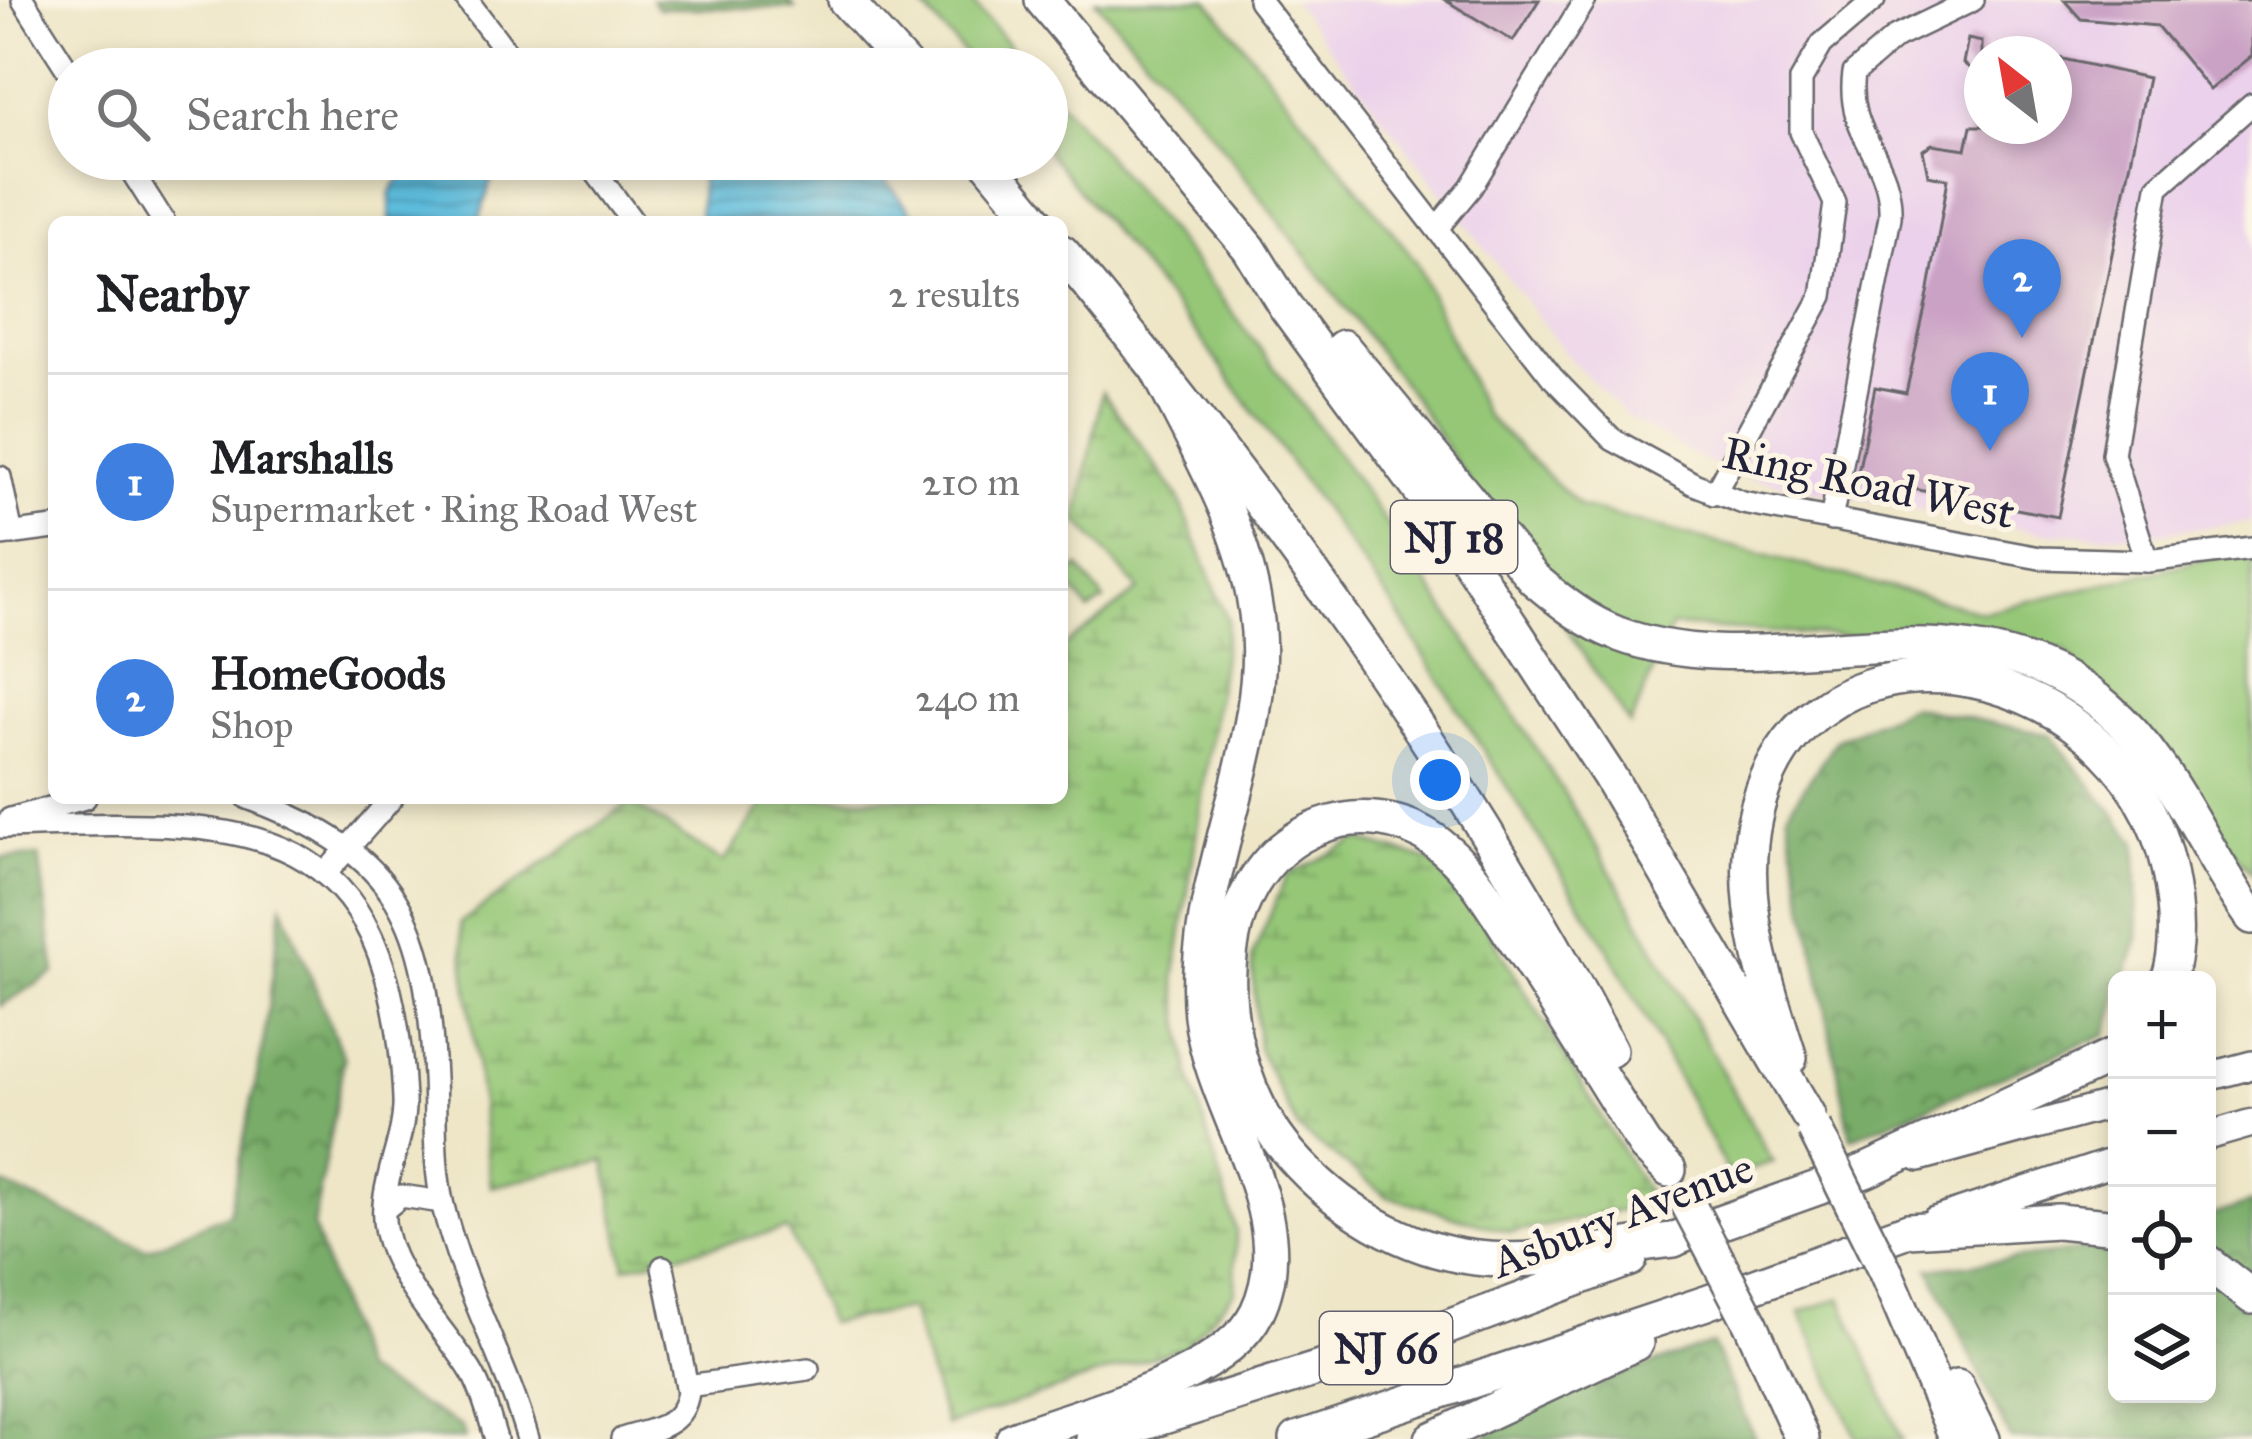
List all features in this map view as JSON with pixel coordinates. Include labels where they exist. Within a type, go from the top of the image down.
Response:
[{"type":"highway","points":[[844,0],[889,48]]},
{"type":"highway","name":"NJ 18","points":[[1042,0],[1249,248],[1519,634],[1811,1121],[1902,1306],[1958,1439]]},
{"type":"highway","points":[[1002,180],[1032,216]]},
{"type":"highway","points":[[1249,248],[1298,292],[1513,556],[1564,604],[1616,633],[1666,646],[1963,646],[2045,671],[2103,704],[2141,742],[2252,917]]},
{"type":"highway","name":"NJ 18","points":[[1068,259],[1242,474],[1404,707],[1554,951],[1751,1324],[1802,1439]]},
{"type":"highway","points":[[1012,1439],[1219,1356],[1249,1327],[1269,1274],[1265,1216],[1216,1079],[1200,990],[1204,933],[1256,684],[1256,614],[1237,535],[1157,370]]},
{"type":"highway","points":[[1811,1121],[1757,942],[1751,844],[1757,811],[1792,740],[1823,711],[1878,683],[1925,675],[1984,680],[2042,701],[2095,740],[2143,799],[2166,855],[2176,939],[2170,971]]},
{"type":"highway","points":[[1669,1170],[1645,1146],[1474,880],[1432,839],[1393,822],[1333,822],[1288,843],[1255,878],[1239,914],[1230,958],[1238,1056],[1258,1106],[1287,1151],[1322,1187],[1414,1244],[1475,1258],[1543,1258],[1674,1240]]},
{"type":"highway","points":[[1865,1172],[2108,1058]]},
{"type":"highway","name":"Asbury Avenue","points":[[1093,1439],[1435,1332],[1865,1172]]},
{"type":"highway","points":[[1908,1230],[2058,1221],[2108,1226]]},
{"type":"highway","name":"NJ 66","points":[[1297,1439],[1706,1304],[1908,1230]]},
{"type":"highway","points":[[2216,1269],[2252,1297]]},
{"type":"highway","points":[[1432,1439],[1630,1346],[1706,1304]]},
{"type":"highway","points":[[1902,1306],[1930,1340],[1983,1439]]},
{"type":"highway","points":[[1763,1357],[1784,1439]]},
{"type":"main road","points":[[2216,1075],[2252,1065]]},
{"type":"main road","name":"Asbury Avenue","points":[[1865,1172],[2108,1105]]},
{"type":"main road","points":[[2216,1133],[2252,1123]]},
{"type":"main road","name":"NJ 66","points":[[1908,1230],[2108,1164]]},
{"type":"street","points":[[23,0],[54,48]]},
{"type":"street","points":[[467,0],[503,48]]},
{"type":"street","name":"Ring Road West","points":[[1259,0],[1552,377],[1612,439],[1714,494],[2040,558],[2147,561],[2252,548]]},
{"type":"street","points":[[1438,227],[1471,187],[1586,0]]},
{"type":"street","points":[[1714,494],[1822,296],[1835,203],[1805,148],[1798,113],[1801,80],[1822,44],[1874,0]]},
{"type":"street","points":[[1831,520],[1891,202],[1882,162],[1855,120],[1854,74],[1896,37],[1973,0]]},
{"type":"street","points":[[2147,561],[2113,454],[2158,187],[2252,104]]},
{"type":"street","points":[[137,180],[160,216]]},
{"type":"street","points":[[602,180],[629,216]]},
{"type":"street","points":[[0,477],[6,535],[48,529]]},
{"type":"street","points":[[0,825],[66,804]]},
{"type":"street","points":[[263,804],[316,825],[370,865],[400,902],[423,965],[442,1202],[477,1312],[503,1361],[528,1439]]},
{"type":"street","points":[[325,874],[387,804]]},
{"type":"street","points":[[0,825],[186,822],[269,840],[325,874],[372,938],[392,987],[405,1106],[384,1210],[394,1259],[475,1376],[496,1439]]},
{"type":"street","points":[[384,1210],[401,1196],[442,1202]]},
{"type":"street","points":[[622,1439],[674,1423],[686,1410],[687,1386],[663,1267]]},
{"type":"street","points":[[445,1332],[477,1312]]},
{"type":"street","points":[[687,1386],[808,1369]]},
{"type":"shaded area","points":[[1292,0],[2252,0],[2252,522],[2134,536],[2043,533],[1750,478],[1706,462],[1628,418],[1572,361]]},
{"type":"green space","points":[[652,0],[788,0],[795,8],[658,8]]},
{"type":"green space","points":[[917,0],[970,0],[1012,48],[959,48]]},
{"type":"green space","points":[[1095,0],[1208,0],[1416,261],[1485,415],[1580,507],[1984,612],[2252,548],[2252,874],[2065,650],[1672,626],[1630,725],[1413,397],[1212,133]]},
{"type":"green space","points":[[1068,112],[1256,343],[1448,613],[1594,843],[1773,1162],[1730,1176],[1607,946],[1392,604],[1200,338],[1068,178]]},
{"type":"green space","points":[[1102,392],[1178,496],[1228,621],[1175,978],[1189,1072],[1236,1230],[1235,1291],[1186,1346],[946,1426],[910,1309],[829,1323],[787,1229],[625,1267],[605,1160],[491,1187],[460,923],[627,804],[723,862],[764,804],[1068,804],[1068,643],[1139,590],[1077,520]]},
{"type":"green space","points":[[1079,567],[1104,600],[1089,611],[1068,584],[1068,576]]},
{"type":"green space","points":[[1910,706],[2051,735],[2137,842],[2139,938],[2128,971],[2108,971],[2107,1034],[1851,1138],[1787,812],[1836,740]]},
{"type":"green space","points":[[1358,840],[1431,861],[1481,918],[1654,1204],[1511,1233],[1387,1196],[1298,1129],[1258,1048],[1252,957],[1287,875]]},
{"type":"green space","points":[[39,856],[55,973],[0,1006],[0,858]]},
{"type":"green space","points":[[282,904],[344,1059],[313,1227],[361,1371],[462,1427],[465,1439],[0,1439],[0,1183],[147,1249],[229,1213],[263,1046]]},
{"type":"green space","points":[[2252,1202],[2252,1439],[2010,1439],[1930,1269],[2108,1247],[2108,1403],[2216,1403],[2216,1214]]},
{"type":"green space","points":[[1841,1298],[1902,1439],[1857,1439],[1800,1312]]},
{"type":"green space","points":[[1712,1344],[1755,1439],[1482,1439],[1533,1404]]},
{"type":"water","points":[[399,180],[491,180],[481,216],[390,216],[391,192]]},
{"type":"water","points":[[701,180],[884,180],[914,216],[699,216]]},
{"type":"building","points":[[1445,0],[1539,0],[1513,41]]},
{"type":"building","points":[[2064,0],[2252,0],[2252,56],[2210,90],[2157,26],[2081,19]]},
{"type":"building","points":[[2072,61],[2148,78],[2058,517],[1857,478],[1875,387],[1906,393],[1929,290],[1948,179],[1928,175],[1923,150],[1932,144],[1966,149],[1967,144],[2072,144]]},
{"type":"place","name":"HomeGoods","points":[[2022,338]]},
{"type":"place","name":"Marshalls","points":[[1990,451]]}]
